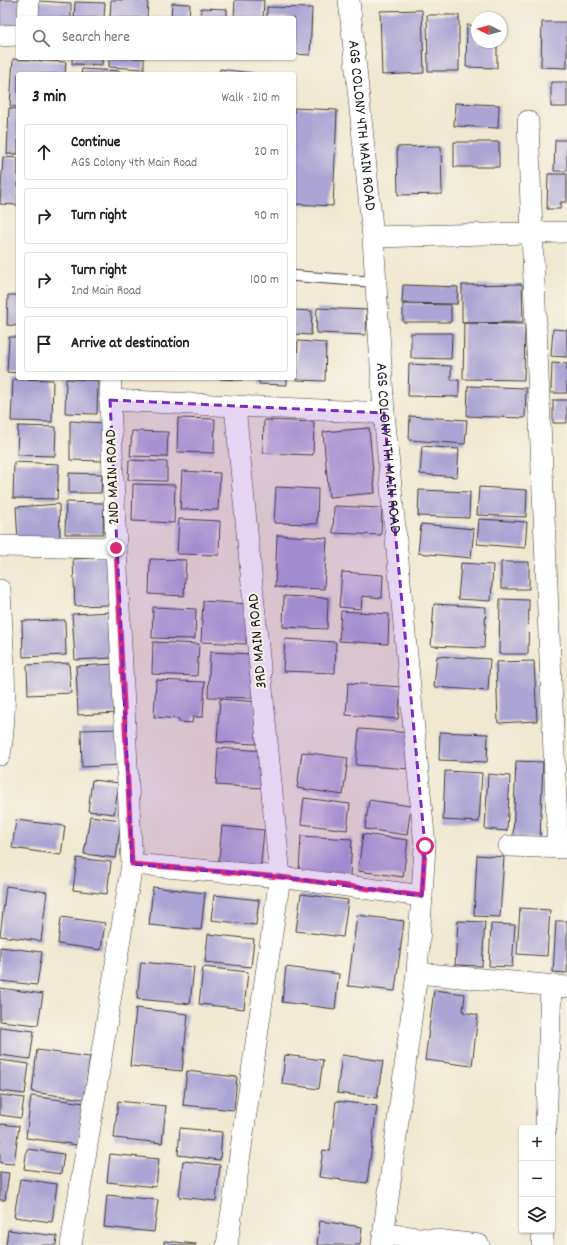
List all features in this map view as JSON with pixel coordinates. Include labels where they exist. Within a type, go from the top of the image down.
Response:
[{"type":"street","points":[[28,0],[28,16]]},
{"type":"street","name":"AGS COLONY 4TH MAIN ROAD","points":[[349,0],[373,237],[384,413],[425,846],[417,973],[383,1239]]},
{"type":"street","points":[[0,36],[16,35]]},
{"type":"street","points":[[509,846],[562,848],[532,233],[528,121]]},
{"type":"street","points":[[373,237],[567,232]]},
{"type":"street","name":"2ND MAIN ROAD","points":[[71,1245],[132,864],[116,548],[110,400],[111,380]]},
{"type":"street","points":[[110,400],[384,413]]},
{"type":"street","name":"3RD MAIN ROAD","points":[[227,1245],[280,877],[235,406]]},
{"type":"street","points":[[0,546],[116,548]]},
{"type":"street","points":[[0,590],[5,695],[4,733],[0,756]]},
{"type":"street","points":[[132,864],[280,877],[422,896]]},
{"type":"street","points":[[417,973],[559,987],[546,1125]]},
{"type":"street","points":[[542,1245],[543,1233]]},
{"type":"street","points":[[383,1239],[479,1245]]},
{"type":"lane","points":[[296,276],[376,282]]},
{"type":"highlighted area","points":[[110,400],[384,413],[425,846],[422,896],[280,877],[132,864]]},
{"type":"building","points":[[0,0],[21,0],[18,16],[16,16],[16,27],[0,27]]},
{"type":"building","points":[[111,0],[148,0],[147,16],[110,16]]},
{"type":"building","points":[[235,0],[264,0],[263,16],[234,16]]},
{"type":"building","points":[[39,1],[71,3],[71,16],[38,16]]},
{"type":"building","points":[[75,2],[105,3],[104,16],[74,16]]},
{"type":"building","points":[[172,3],[190,4],[189,16],[171,16]]},
{"type":"building","points":[[267,7],[312,8],[310,55],[296,54],[296,16],[267,16]]},
{"type":"building","points":[[201,8],[227,9],[227,16],[200,16]]},
{"type":"building","points":[[422,10],[424,73],[382,75],[380,11]]},
{"type":"building","points":[[427,15],[459,15],[459,71],[428,71]]},
{"type":"building","points":[[542,22],[567,22],[567,68],[541,67]]},
{"type":"building","points":[[467,25],[471,25],[471,48],[497,48],[497,68],[466,67]]},
{"type":"building","points":[[13,59],[66,62],[65,72],[16,72],[16,107],[10,106]]},
{"type":"building","points":[[72,60],[102,60],[102,65],[72,64]]},
{"type":"building","points":[[109,60],[144,60],[144,69],[109,67]]},
{"type":"building","points":[[82,69],[120,71],[120,72],[81,72]]},
{"type":"building","points":[[220,69],[244,72],[219,72]]},
{"type":"building","points":[[551,82],[567,82],[567,107],[551,107]]},
{"type":"building","points":[[455,103],[499,105],[498,128],[454,126]]},
{"type":"building","points":[[9,108],[16,109],[16,154],[7,154]]},
{"type":"building","points":[[296,108],[337,110],[333,206],[296,204]]},
{"type":"building","points":[[555,140],[567,140],[567,171],[554,171]]},
{"type":"building","points":[[454,142],[499,142],[499,167],[454,167]]},
{"type":"building","points":[[441,146],[442,194],[398,195],[397,147]]},
{"type":"building","points":[[3,157],[16,158],[16,205],[0,204]]},
{"type":"building","points":[[548,174],[567,174],[567,202],[561,202],[560,209],[547,209]]},
{"type":"building","points":[[522,284],[523,322],[462,323],[462,285]]},
{"type":"building","points":[[403,285],[458,287],[457,304],[402,303]]},
{"type":"building","points":[[8,295],[16,295],[16,326],[7,325]]},
{"type":"building","points":[[403,304],[451,305],[451,322],[403,322]]},
{"type":"building","points":[[317,308],[367,310],[366,335],[316,333]]},
{"type":"building","points":[[296,310],[312,311],[311,335],[296,334]]},
{"type":"building","points":[[464,323],[525,324],[524,380],[463,379]]},
{"type":"building","points":[[553,329],[567,330],[567,357],[551,356]]},
{"type":"building","points":[[411,333],[452,333],[451,359],[411,358]]},
{"type":"building","points":[[9,337],[16,337],[16,373],[7,372]]},
{"type":"building","points":[[298,341],[326,343],[325,381],[296,380]]},
{"type":"building","points":[[552,363],[567,364],[567,393],[551,393]]},
{"type":"building","points":[[409,364],[451,366],[451,380],[459,380],[459,397],[408,396]]},
{"type":"building","points":[[13,379],[53,380],[52,422],[11,421]]},
{"type":"building","points":[[66,380],[98,380],[97,414],[65,413]]},
{"type":"building","points":[[259,380],[287,380],[287,385],[259,384]]},
{"type":"building","points":[[468,386],[526,388],[525,418],[467,416]]},
{"type":"building","points":[[553,400],[567,400],[567,423],[553,423]]},
{"type":"building","points":[[410,416],[467,420],[465,444],[409,440]]},
{"type":"building","points":[[178,418],[215,419],[214,453],[177,452]]},
{"type":"building","points":[[264,420],[314,422],[313,455],[263,453]]},
{"type":"building","points":[[70,421],[104,423],[103,461],[70,460]]},
{"type":"building","points":[[18,426],[56,427],[55,456],[17,455]]},
{"type":"building","points":[[369,428],[375,493],[329,497],[323,432]]},
{"type":"building","points":[[132,431],[168,432],[167,457],[130,456]]},
{"type":"building","points":[[422,446],[459,449],[457,477],[420,474]]},
{"type":"building","points":[[129,460],[167,462],[167,481],[128,480]]},
{"type":"building","points":[[14,462],[59,464],[57,499],[13,498]]},
{"type":"building","points":[[182,471],[220,473],[218,510],[180,509]]},
{"type":"building","points":[[69,473],[102,474],[101,493],[69,493]]},
{"type":"building","points":[[133,484],[175,485],[174,523],[132,521]]},
{"type":"building","points":[[276,487],[318,489],[317,524],[274,523]]},
{"type":"building","points":[[479,487],[527,490],[526,517],[477,515]]},
{"type":"building","points":[[419,490],[470,492],[469,518],[418,516]]},
{"type":"building","points":[[66,502],[104,503],[103,534],[65,534]]},
{"type":"building","points":[[59,504],[60,539],[18,541],[16,507]]},
{"type":"building","points":[[334,506],[382,508],[381,535],[333,533]]},
{"type":"building","points":[[179,519],[220,521],[219,555],[177,554]]},
{"type":"building","points":[[479,519],[527,522],[525,548],[477,544]]},
{"type":"building","points":[[421,524],[474,529],[471,558],[418,553]]},
{"type":"building","points":[[277,535],[327,538],[324,589],[275,587]]},
{"type":"building","points":[[107,557],[109,605],[75,606],[73,559]]},
{"type":"building","points":[[150,559],[186,560],[184,596],[149,594]]},
{"type":"building","points":[[501,562],[529,562],[529,589],[501,589]]},
{"type":"building","points":[[461,563],[493,565],[491,601],[458,599]]},
{"type":"building","points":[[342,572],[383,575],[382,598],[362,596],[361,609],[339,607]]},
{"type":"building","points":[[284,596],[328,598],[327,629],[283,627]]},
{"type":"building","points":[[500,599],[529,600],[528,654],[499,654]]},
{"type":"building","points":[[203,601],[248,604],[246,644],[201,642]]},
{"type":"building","points":[[434,604],[486,607],[484,648],[431,646]]},
{"type":"building","points":[[153,607],[196,609],[195,639],[152,638]]},
{"type":"building","points":[[341,611],[389,614],[388,644],[339,641]]},
{"type":"building","points":[[111,612],[113,658],[75,660],[72,614]]},
{"type":"building","points":[[65,620],[66,655],[23,657],[22,621]]},
{"type":"building","points":[[285,639],[336,642],[335,673],[283,671]]},
{"type":"building","points":[[153,642],[199,644],[197,676],[152,674]]},
{"type":"building","points":[[210,652],[253,654],[252,698],[208,697]]},
{"type":"building","points":[[437,656],[490,659],[488,691],[434,687]]},
{"type":"building","points":[[534,661],[537,721],[498,723],[496,662]]},
{"type":"building","points":[[69,663],[71,693],[28,695],[27,665]]},
{"type":"building","points":[[117,664],[119,713],[78,715],[76,666]]},
{"type":"building","points":[[156,680],[205,682],[203,717],[193,717],[192,723],[179,722],[179,719],[154,717]]},
{"type":"building","points":[[348,683],[401,687],[398,719],[346,715]]},
{"type":"building","points":[[220,699],[259,702],[256,744],[217,742]]},
{"type":"building","points":[[119,729],[120,765],[82,767],[81,730]]},
{"type":"building","points":[[359,729],[412,733],[409,769],[356,765]]},
{"type":"building","points":[[440,732],[488,734],[487,762],[439,760]]},
{"type":"building","points":[[218,748],[266,751],[263,788],[216,785]]},
{"type":"building","points":[[302,752],[348,758],[343,795],[297,788]]},
{"type":"building","points":[[516,761],[543,762],[540,838],[513,837]]},
{"type":"building","points":[[445,771],[482,773],[479,822],[443,820]]},
{"type":"building","points":[[488,774],[510,776],[507,831],[485,829]]},
{"type":"building","points":[[92,780],[119,783],[114,814],[88,811]]},
{"type":"building","points":[[304,798],[350,804],[347,830],[301,824]]},
{"type":"building","points":[[369,800],[411,806],[407,835],[365,829]]},
{"type":"building","points":[[90,816],[121,820],[116,858],[84,854]]},
{"type":"building","points":[[16,820],[65,826],[61,855],[12,848]]},
{"type":"building","points":[[222,826],[264,830],[260,873],[218,869]]},
{"type":"building","points":[[363,834],[408,840],[403,877],[358,871]]},
{"type":"building","points":[[301,836],[352,839],[350,876],[299,872]]},
{"type":"building","points":[[477,855],[504,857],[500,917],[474,916]]},
{"type":"building","points":[[77,858],[111,862],[107,894],[73,890]]},
{"type":"building","points":[[6,886],[47,892],[41,941],[0,936]]},
{"type":"building","points":[[153,887],[205,893],[201,930],[149,925]]},
{"type":"building","points":[[301,894],[348,900],[343,937],[296,931]]},
{"type":"building","points":[[214,895],[259,900],[256,925],[211,920]]},
{"type":"building","points":[[520,908],[550,910],[547,956],[517,954]]},
{"type":"building","points":[[357,915],[404,921],[395,991],[348,986]]},
{"type":"building","points":[[61,917],[105,923],[101,950],[58,944]]},
{"type":"building","points":[[458,921],[485,922],[482,966],[455,965]]},
{"type":"building","points":[[556,921],[567,921],[567,973],[553,972]]},
{"type":"building","points":[[491,924],[515,925],[512,967],[489,966]]},
{"type":"building","points":[[208,934],[254,939],[251,967],[205,962]]},
{"type":"building","points":[[0,947],[42,952],[37,985],[0,981]]},
{"type":"building","points":[[141,962],[194,967],[190,1004],[137,999]]},
{"type":"building","points":[[203,967],[248,972],[244,1009],[199,1004]]},
{"type":"building","points":[[286,967],[339,974],[335,1009],[282,1002]]},
{"type":"building","points":[[0,988],[43,994],[38,1025],[0,1021]]},
{"type":"building","points":[[434,990],[465,994],[463,1012],[478,1015],[472,1066],[425,1060]]},
{"type":"building","points":[[136,1008],[188,1014],[182,1071],[130,1066]]},
{"type":"building","points":[[0,1027],[34,1031],[30,1059],[0,1055]]},
{"type":"building","points":[[37,1050],[90,1057],[84,1099],[32,1092]]},
{"type":"building","points":[[285,1055],[323,1060],[319,1089],[282,1084]]},
{"type":"building","points":[[342,1055],[383,1061],[377,1098],[337,1093]]},
{"type":"building","points":[[0,1060],[29,1064],[25,1094],[0,1091]]},
{"type":"building","points":[[187,1071],[237,1077],[234,1110],[183,1105]]},
{"type":"building","points":[[0,1095],[24,1098],[21,1118],[0,1115]]},
{"type":"building","points":[[31,1096],[84,1103],[78,1145],[26,1138]]},
{"type":"building","points":[[118,1101],[166,1106],[162,1143],[114,1138]]},
{"type":"building","points":[[336,1101],[377,1106],[367,1183],[319,1177],[323,1150],[330,1151]]},
{"type":"building","points":[[0,1124],[19,1126],[14,1164],[0,1163]]},
{"type":"building","points":[[180,1128],[222,1132],[220,1160],[178,1155]]},
{"type":"building","points":[[27,1149],[64,1154],[61,1174],[24,1169]]},
{"type":"building","points":[[110,1154],[159,1159],[156,1187],[107,1182]]},
{"type":"building","points":[[183,1161],[220,1165],[216,1201],[179,1197]]},
{"type":"building","points":[[0,1172],[9,1173],[5,1200],[0,1200]]},
{"type":"building","points":[[20,1179],[57,1184],[52,1222],[14,1217]]},
{"type":"building","points":[[107,1195],[158,1200],[154,1232],[104,1227]]},
{"type":"building","points":[[320,1221],[362,1227],[360,1245],[317,1245]]},
{"type":"building","points":[[8,1230],[57,1236],[56,1245],[6,1245]]},
{"type":"building","points":[[164,1241],[196,1244],[196,1245],[164,1245]]},
{"type":"route","points":[[116,548],[132,864],[280,877],[422,896],[425,846]]}]
